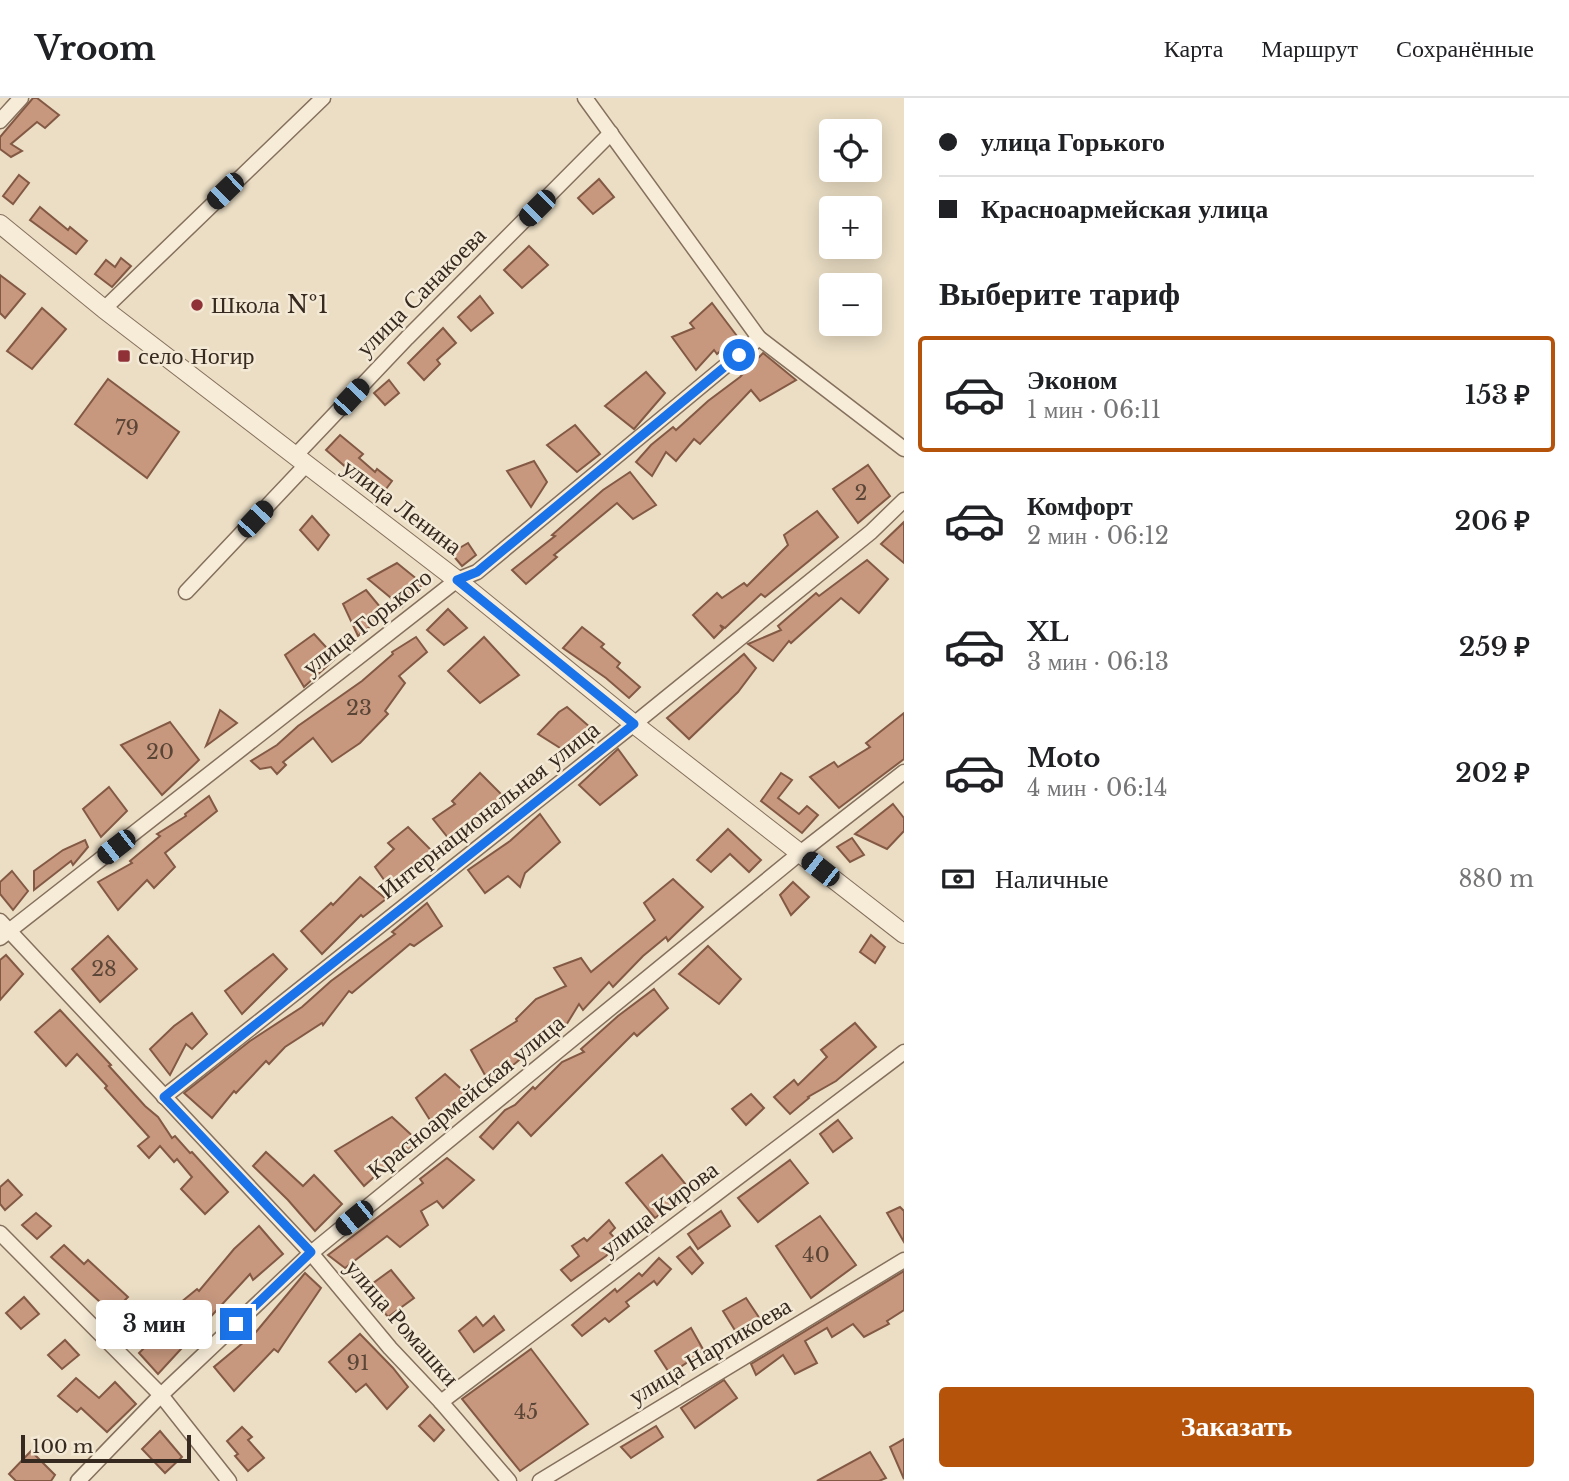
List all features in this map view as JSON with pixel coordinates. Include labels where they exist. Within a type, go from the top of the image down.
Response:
[{"type":"street","points":[[0,121],[21,98]]},
{"type":"street","points":[[104,309],[323,98]]},
{"type":"street","points":[[585,98],[759,338],[904,449]]},
{"type":"street","name":"улица Санакоева","points":[[186,592],[407,338],[611,133]]},
{"type":"street","name":"улица Ленина","points":[[0,224],[104,309],[457,580],[634,724],[904,934]]},
{"type":"street","name":"улица Горького","points":[[3,930],[457,580],[477,572],[759,338]]},
{"type":"street","name":"Интернациональная улица","points":[[164,1097],[634,724],[871,532],[904,500]]},
{"type":"street","name":"Красноармейская улица","points":[[78,1481],[160,1395],[311,1252],[800,853],[904,772]]},
{"type":"street","name":"улица Ромашки","points":[[3,930],[311,1252],[390,1348],[509,1481]]},
{"type":"street","name":"улица Кирова","points":[[441,1402],[904,1052]]},
{"type":"street","points":[[0,1233],[160,1395],[229,1481]]},
{"type":"street","name":"улица Нартикоева","points":[[540,1481],[904,1259]]},
{"type":"building","points":[[33,98],[37,98],[59,115],[45,128],[37,122],[11,144],[22,151],[11,157],[0,149],[0,137]]},
{"type":"building","points":[[19,175],[29,183],[13,204],[3,196]]},
{"type":"building","points":[[599,179],[614,197],[593,214],[578,198]]},
{"type":"building","points":[[40,207],[68,230],[70,227],[87,241],[76,254],[30,220]]},
{"type":"building","points":[[529,246],[548,265],[522,288],[504,270]]},
{"type":"building","points":[[121,258],[131,266],[112,287],[95,274],[106,260],[115,267]]},
{"type":"building","points":[[0,275],[25,294],[5,318],[0,313]]},
{"type":"building","points":[[480,296],[493,313],[471,331],[458,317]]},
{"type":"building","points":[[712,303],[737,336],[717,354],[714,350],[696,370],[672,337],[694,328],[690,323]]},
{"type":"building","points":[[42,308],[66,329],[32,369],[7,351]]},
{"type":"building","points":[[443,328],[456,343],[437,360],[440,364],[424,380],[408,363]]},
{"type":"building","points":[[763,353],[796,380],[760,401],[751,390],[700,444],[694,439],[676,461],[666,452],[652,476],[636,462],[673,427],[676,430],[740,377]]},
{"type":"building","points":[[646,372],[665,393],[634,429],[605,406]]},
{"type":"building","points":[[108,379],[179,432],[147,478],[75,424]]},
{"type":"building","points":[[389,380],[399,393],[385,405],[374,393]]},
{"type":"building","points":[[575,425],[600,454],[577,472],[547,445]]},
{"type":"building","points":[[340,435],[363,454],[359,458],[375,472],[377,469],[392,481],[380,497],[326,450]]},
{"type":"building","points":[[534,461],[547,482],[531,507],[507,471]]},
{"type":"building","points":[[868,465],[890,496],[858,523],[833,489]]},
{"type":"building","points":[[630,472],[656,505],[633,519],[617,503],[554,555],[557,557],[526,584],[512,570],[555,536],[552,535],[603,490]]},
{"type":"building","points":[[817,511],[838,537],[765,597],[761,594],[725,628],[720,625],[723,629],[714,638],[693,615],[717,593],[722,598],[744,583],[747,586],[788,545],[784,535]]},
{"type":"building","points":[[312,516],[329,535],[318,550],[300,530]]},
{"type":"building","points":[[904,522],[904,563],[881,544]]},
{"type":"building","points":[[468,543],[476,555],[462,566],[451,553]]},
{"type":"building","points":[[867,560],[888,579],[859,613],[841,598],[791,643],[789,641],[773,661],[748,644],[781,630],[778,626],[816,593],[819,596]]},
{"type":"building","points":[[397,563],[423,584],[402,607],[368,579]]},
{"type":"building","points":[[366,590],[386,614],[358,636],[343,604]]},
{"type":"building","points":[[448,609],[467,628],[444,645],[427,630]]},
{"type":"building","points":[[582,627],[604,644],[601,647],[620,663],[617,667],[640,687],[629,698],[563,648]]},
{"type":"building","points":[[314,634],[336,658],[304,687],[285,655]]},
{"type":"building","points":[[416,637],[427,652],[399,676],[405,683],[385,711],[388,714],[360,743],[332,762],[313,738],[283,762],[286,765],[277,774],[271,767],[260,769],[251,761],[277,745],[298,726],[362,681],[393,654],[392,652]]},
{"type":"building","points":[[484,637],[519,675],[480,703],[448,671]]},
{"type":"building","points":[[744,654],[756,668],[738,692],[689,739],[667,718]]},
{"type":"building","points":[[567,707],[591,728],[568,753],[538,734]]},
{"type":"building","points":[[220,710],[237,723],[206,746]]},
{"type":"building","points":[[904,713],[904,759],[839,808],[810,777],[834,762],[838,767],[870,747],[866,743]]},
{"type":"building","points":[[170,722],[199,760],[162,795],[121,745]]},
{"type":"building","points":[[618,749],[637,775],[600,805],[579,785]]},
{"type":"building","points":[[480,773],[504,797],[475,830],[471,825],[453,844],[433,819],[455,804],[452,801]]},
{"type":"building","points":[[781,773],[792,780],[778,798],[799,814],[807,806],[818,815],[802,833],[761,801]]},
{"type":"building","points":[[109,787],[127,811],[101,837],[83,809]]},
{"type":"building","points":[[209,796],[217,811],[165,853],[175,867],[154,888],[147,880],[118,910],[98,882],[132,863],[130,861],[160,836],[157,834],[186,816],[185,814]]},
{"type":"building","points":[[893,804],[904,818],[904,831],[887,849],[855,834]]},
{"type":"building","points":[[540,814],[560,842],[525,873],[520,887],[508,876],[485,893],[468,870],[510,841]]},
{"type":"building","points":[[408,827],[434,853],[419,873],[414,868],[394,894],[375,867],[394,849],[388,843]]},
{"type":"building","points":[[728,829],[761,860],[749,872],[730,854],[711,872],[697,860]]},
{"type":"building","points":[[852,838],[864,855],[850,862],[837,847]]},
{"type":"building","points":[[85,840],[88,847],[73,865],[71,861],[34,890],[34,871],[63,850]]},
{"type":"building","points":[[12,871],[28,891],[13,910],[0,894],[0,882]]},
{"type":"building","points":[[360,877],[386,899],[363,917],[361,915],[322,954],[301,931],[331,903],[333,905]]},
{"type":"building","points":[[673,879],[703,907],[668,941],[666,937],[643,956],[613,987],[609,982],[583,1010],[579,1004],[565,1027],[563,1024],[490,1084],[471,1050],[517,1021],[536,999],[566,986],[554,968],[581,958],[591,972],[655,920],[644,903]]},
{"type":"building","points":[[793,882],[809,897],[791,915],[780,895]]},
{"type":"building","points":[[427,903],[442,926],[414,946],[410,944],[352,993],[349,991],[323,1025],[322,1023],[285,1047],[269,1064],[266,1061],[236,1093],[234,1091],[212,1118],[184,1093],[250,1041],[302,1007],[331,981],[395,934],[392,932]]},
{"type":"building","points":[[871,935],[885,947],[875,963],[860,952]]},
{"type":"building","points":[[108,936],[137,969],[100,1002],[72,969]]},
{"type":"building","points":[[708,946],[741,979],[719,1004],[679,974]]},
{"type":"building","points":[[273,954],[287,969],[242,1014],[225,991]]},
{"type":"building","points":[[6,955],[23,974],[0,1000],[0,960]]},
{"type":"building","points":[[654,989],[668,1008],[637,1036],[634,1033],[531,1136],[518,1122],[493,1149],[480,1137],[505,1110],[515,1105],[533,1087],[535,1089],[562,1062],[584,1052],[581,1049]]},
{"type":"building","points":[[60,1010],[145,1106],[158,1117],[172,1138],[175,1136],[192,1152],[228,1192],[205,1214],[181,1189],[192,1177],[177,1159],[174,1162],[160,1146],[149,1158],[138,1146],[149,1137],[105,1088],[107,1086],[77,1054],[66,1066],[35,1032]]},
{"type":"building","points":[[192,1013],[207,1034],[192,1049],[186,1044],[170,1075],[150,1049]]},
{"type":"building","points":[[855,1023],[876,1047],[836,1081],[808,1097],[790,1114],[774,1097],[794,1080],[798,1085],[827,1057],[821,1050]]},
{"type":"building","points":[[445,1074],[468,1095],[435,1128],[416,1098]]},
{"type":"building","points":[[751,1094],[764,1108],[746,1125],[732,1109]]},
{"type":"building","points":[[392,1117],[418,1141],[393,1165],[391,1162],[364,1186],[335,1151]]},
{"type":"building","points":[[838,1120],[852,1138],[833,1152],[820,1134]]},
{"type":"building","points":[[266,1152],[303,1186],[314,1175],[342,1204],[315,1231],[253,1166]]},
{"type":"building","points":[[662,1155],[691,1191],[655,1218],[626,1183]]},
{"type":"building","points":[[447,1158],[474,1180],[443,1208],[437,1201],[421,1211],[428,1225],[400,1247],[387,1236],[345,1268],[328,1255],[423,1183],[420,1179]]},
{"type":"building","points":[[790,1160],[808,1183],[758,1222],[738,1198]]},
{"type":"building","points":[[8,1180],[22,1195],[5,1210],[0,1204],[0,1187]]},
{"type":"building","points":[[900,1207],[904,1211],[904,1242],[887,1213]]},
{"type":"building","points":[[721,1211],[730,1226],[698,1249],[688,1234]]},
{"type":"building","points":[[36,1213],[51,1226],[37,1239],[22,1225]]},
{"type":"building","points":[[820,1216],[856,1265],[811,1298],[776,1246]]},
{"type":"building","points":[[609,1220],[615,1228],[610,1233],[619,1243],[606,1256],[571,1281],[561,1270],[579,1256],[572,1246],[584,1238],[587,1241]]},
{"type":"building","points":[[259,1226],[283,1254],[253,1280],[250,1274],[158,1374],[139,1353],[171,1322],[163,1317],[197,1289],[199,1291],[234,1249]]},
{"type":"building","points":[[64,1245],[84,1264],[88,1260],[128,1297],[112,1313],[51,1257]]},
{"type":"building","points":[[690,1247],[703,1263],[692,1274],[677,1257]]},
{"type":"building","points":[[659,1258],[671,1269],[657,1285],[654,1281],[626,1302],[629,1306],[609,1322],[605,1318],[582,1336],[572,1325],[615,1289],[617,1292],[639,1273],[642,1276]]},
{"type":"building","points":[[391,1270],[414,1298],[388,1317],[365,1289]]},
{"type":"building","points":[[904,1271],[904,1310],[887,1321],[889,1324],[864,1337],[853,1324],[832,1337],[827,1328],[805,1341],[817,1363],[795,1374],[783,1355],[756,1375],[751,1364]]},
{"type":"building","points":[[305,1273],[321,1288],[278,1352],[274,1349],[234,1391],[214,1367],[256,1332]]},
{"type":"building","points":[[24,1297],[39,1314],[21,1329],[6,1313]]},
{"type":"building","points":[[746,1298],[760,1319],[736,1332],[723,1311]]},
{"type":"building","points":[[494,1316],[504,1330],[474,1352],[459,1331],[476,1317],[483,1326]]},
{"type":"building","points":[[691,1328],[704,1351],[670,1374],[655,1351]]},
{"type":"building","points":[[360,1334],[408,1387],[387,1409],[366,1384],[356,1392],[329,1362]]},
{"type":"building","points":[[65,1340],[79,1355],[62,1369],[48,1355]]},
{"type":"building","points":[[531,1349],[588,1424],[520,1471],[462,1399]]},
{"type":"building","points":[[76,1378],[99,1398],[115,1382],[136,1404],[107,1432],[81,1408],[77,1412],[58,1396]]},
{"type":"building","points":[[724,1380],[737,1398],[695,1428],[681,1408]]},
{"type":"building","points":[[430,1415],[444,1430],[434,1441],[419,1426]]},
{"type":"building","points":[[656,1426],[663,1437],[631,1458],[621,1447]]},
{"type":"building","points":[[242,1427],[252,1437],[248,1440],[264,1458],[248,1471],[227,1441]]},
{"type":"building","points":[[160,1431],[182,1457],[165,1473],[142,1449]]},
{"type":"building","points":[[904,1439],[904,1479],[890,1447]]},
{"type":"building","points":[[31,1451],[55,1475],[51,1481],[16,1481],[9,1474]]},
{"type":"building","points":[[870,1452],[886,1478],[879,1481],[817,1481]]},
{"type":"place","name":"Школа №1","points":[[197,305]]},
{"type":"place","name":"село Ногир","points":[[124,356]]},
{"type":"route","points":[[236,1324],[311,1252],[164,1097],[634,724],[457,580],[477,572],[739,355]]}]
